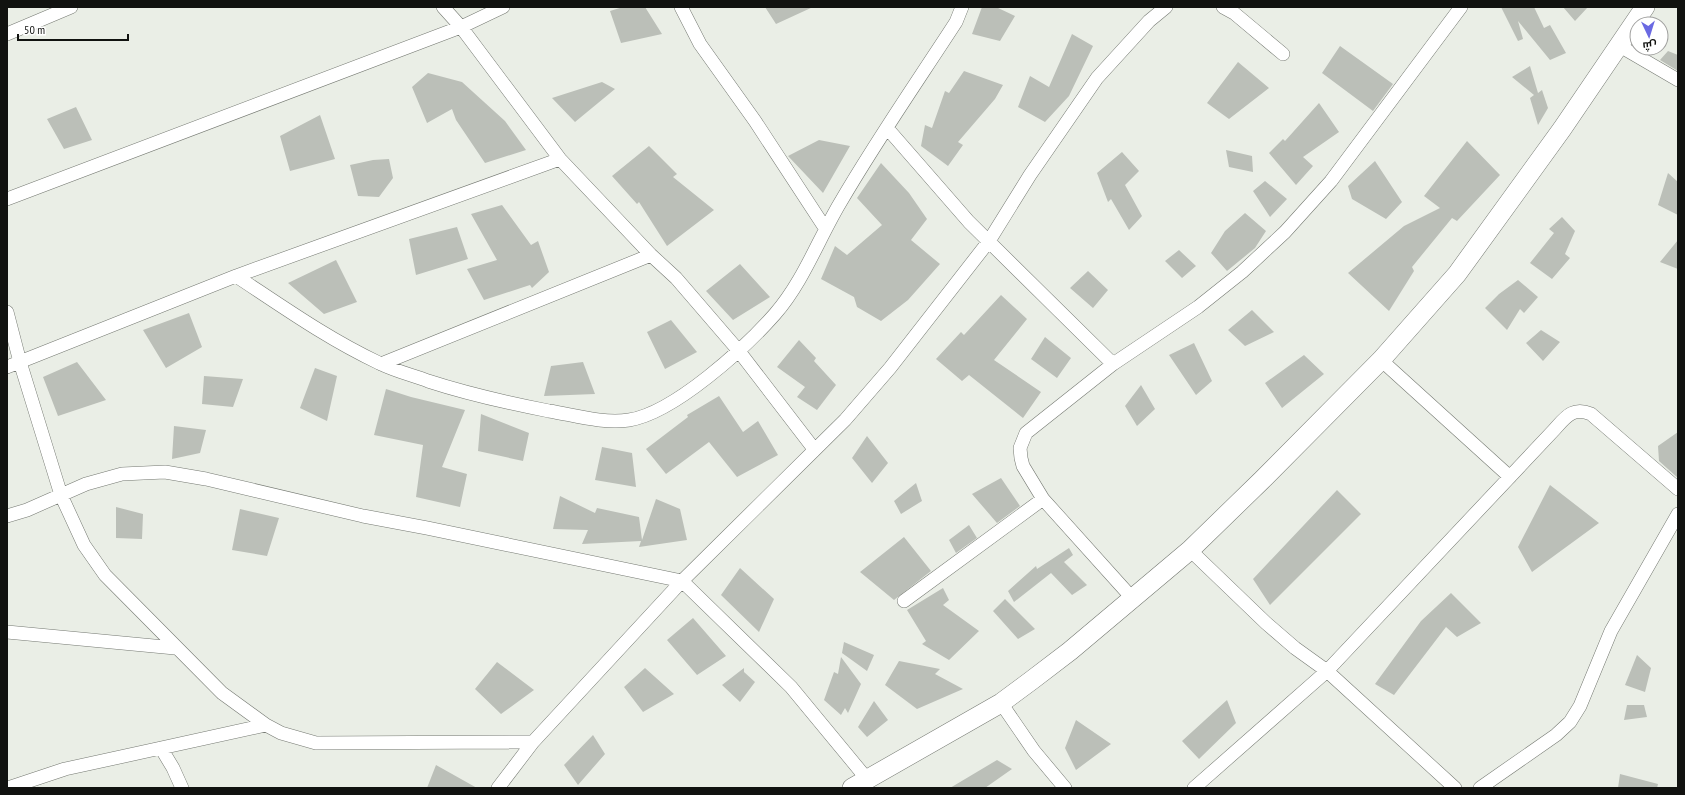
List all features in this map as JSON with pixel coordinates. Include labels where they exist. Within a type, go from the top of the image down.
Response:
[{"type":"main road","points":[[859,784],[1001,703],[1070,652],[1190,550],[1381,360],[1456,274],[1562,129],[1645,7]]},
{"type":"street","points":[[7,34],[71,7]]},
{"type":"street","points":[[443,7],[461,27],[560,159],[651,255],[676,278],[738,350],[814,449]]},
{"type":"street","points":[[7,199],[461,27],[503,7]]},
{"type":"street","points":[[681,7],[700,44],[755,122],[825,228]]},
{"type":"street","points":[[236,276],[308,325],[381,364],[494,401],[603,420],[630,420],[657,410],[681,396],[708,377],[775,313],[796,286],[825,228],[871,150],[956,22],[962,7]]},
{"type":"street","points":[[498,788],[533,742],[682,581],[845,420],[890,368],[989,241],[1030,175],[1097,78],[1149,21],[1166,7]]},
{"type":"street","points":[[1223,7],[1234,13],[1283,54]]},
{"type":"street","points":[[1133,599],[1043,499],[1023,466],[1020,448],[1022,440],[1030,430],[1114,364],[1198,307],[1242,272],[1286,232],[1331,181],[1461,7]]},
{"type":"street","points":[[1618,45],[1678,80]]},
{"type":"street","points":[[887,128],[969,222],[1114,364]]},
{"type":"street","points":[[7,367],[236,276],[560,159]]},
{"type":"street","points":[[381,364],[651,255]]},
{"type":"street","points":[[7,312],[20,362],[61,495],[84,545],[105,575],[175,648],[222,693],[266,725],[290,737],[316,743],[533,742]]},
{"type":"street","points":[[1381,360],[1510,477]]},
{"type":"street","points":[[1194,788],[1328,671],[1567,416],[1576,411],[1584,411],[1596,418],[1678,489]]},
{"type":"street","points":[[7,516],[27,510],[86,484],[122,474],[165,472],[206,479],[363,516],[682,581],[791,687],[859,784]]},
{"type":"street","points":[[904,601],[1043,499]]},
{"type":"street","points":[[1480,788],[1556,735],[1570,722],[1580,706],[1611,630],[1678,514]]},
{"type":"street","points":[[1190,550],[1266,623],[1295,648],[1328,671],[1455,788]]},
{"type":"street","points":[[7,632],[175,648]]},
{"type":"street","points":[[1001,703],[1034,751],[1065,788]]},
{"type":"street","points":[[8,788],[65,769],[266,725]]},
{"type":"street","points":[[161,748],[173,768],[182,788]]},
{"type":"building","points":[[623,7],[645,7],[662,34],[621,43],[610,11]]},
{"type":"building","points":[[765,7],[813,7],[776,24]]},
{"type":"building","points":[[982,7],[996,7],[1015,16],[1000,41],[972,34]]},
{"type":"building","points":[[1501,7],[1534,7],[1544,28],[1550,25],[1566,53],[1550,60],[1518,21],[1523,39],[1518,41]]},
{"type":"building","points":[[1563,7],[1588,7],[1575,21]]},
{"type":"building","points":[[1072,34],[1093,46],[1069,96],[1045,122],[1018,107],[1030,76],[1049,87]]},
{"type":"building","points":[[1340,46],[1393,84],[1373,111],[1322,73]]},
{"type":"building","points":[[1669,51],[1678,55],[1678,71],[1660,60],[1664,56],[1669,56]]},
{"type":"building","points":[[1238,62],[1269,88],[1229,119],[1207,103]]},
{"type":"building","points":[[1530,66],[1538,93],[1542,90],[1548,108],[1538,125],[1530,98],[1534,95],[1512,77]]},
{"type":"building","points":[[964,71],[1003,85],[995,99],[958,142],[963,145],[948,166],[921,146],[925,125],[932,128],[945,91],[949,93]]},
{"type":"building","points":[[428,73],[462,82],[505,121],[526,150],[485,163],[456,120],[452,109],[427,123],[412,87]]},
{"type":"building","points":[[602,82],[615,89],[575,122],[552,98]]},
{"type":"building","points":[[1319,103],[1339,132],[1303,157],[1313,166],[1296,185],[1269,153],[1283,139],[1285,141]]},
{"type":"building","points":[[76,107],[92,140],[64,149],[47,119]]},
{"type":"building","points":[[320,115],[335,159],[290,171],[280,136]]},
{"type":"building","points":[[819,140],[850,146],[823,193],[788,156]]},
{"type":"building","points":[[1467,141],[1500,175],[1457,221],[1452,218],[1412,267],[1414,271],[1389,311],[1348,273],[1404,226],[1440,208],[1424,196]]},
{"type":"building","points":[[649,146],[677,174],[673,177],[714,210],[667,246],[639,202],[637,204],[612,176]]},
{"type":"building","points":[[1226,150],[1252,156],[1253,172],[1229,167]]},
{"type":"building","points":[[1122,152],[1139,171],[1125,185],[1142,216],[1129,230],[1111,199],[1108,202],[1097,173]]},
{"type":"building","points":[[389,159],[393,178],[379,197],[358,196],[350,165],[373,160]]},
{"type":"building","points":[[1375,161],[1402,202],[1386,219],[1352,199],[1348,186]]},
{"type":"building","points":[[881,163],[909,193],[927,219],[911,240],[940,264],[908,300],[881,321],[857,307],[854,297],[821,279],[835,246],[847,255],[882,225],[857,198]]},
{"type":"building","points":[[1668,173],[1678,182],[1678,215],[1658,205]]},
{"type":"building","points":[[1265,181],[1287,199],[1270,217],[1253,191]]},
{"type":"building","points":[[502,205],[531,245],[538,241],[549,272],[532,288],[530,285],[484,300],[467,269],[497,260],[471,214]]},
{"type":"building","points":[[1245,213],[1266,231],[1255,248],[1227,271],[1211,253],[1225,231]]},
{"type":"building","points":[[1562,217],[1575,231],[1565,254],[1570,258],[1552,279],[1530,263],[1554,233],[1549,229]]},
{"type":"building","points":[[457,227],[468,259],[416,275],[409,239]]},
{"type":"building","points":[[1678,240],[1678,269],[1660,262]]},
{"type":"building","points":[[1179,250],[1196,266],[1182,278],[1165,261]]},
{"type":"building","points":[[336,260],[357,302],[324,314],[288,283]]},
{"type":"building","points":[[740,264],[770,297],[733,320],[706,291]]},
{"type":"building","points":[[1088,271],[1108,290],[1093,308],[1070,288]]},
{"type":"building","points":[[1518,280],[1538,297],[1524,313],[1520,309],[1507,330],[1485,308],[1499,294]]},
{"type":"building","points":[[1001,295],[1027,319],[994,360],[1041,392],[1023,418],[969,375],[962,381],[936,359],[961,332],[964,335]]},
{"type":"building","points":[[1252,310],[1274,332],[1245,346],[1228,330]]},
{"type":"building","points":[[189,313],[202,347],[166,368],[143,330]]},
{"type":"building","points":[[671,320],[697,352],[665,369],[647,332]]},
{"type":"building","points":[[1541,330],[1560,342],[1543,361],[1526,343]]},
{"type":"building","points":[[1045,337],[1071,358],[1057,378],[1031,359]]},
{"type":"building","points":[[799,340],[816,358],[814,361],[836,385],[817,410],[797,397],[805,387],[777,367]]},
{"type":"building","points":[[1194,343],[1212,381],[1196,395],[1169,355]]},
{"type":"building","points":[[1304,355],[1324,374],[1282,408],[1265,383]]},
{"type":"building","points":[[77,362],[106,400],[58,416],[43,377]]},
{"type":"building","points":[[583,362],[595,394],[544,396],[551,366]]},
{"type":"building","points":[[315,368],[337,376],[327,421],[300,408]]},
{"type":"building","points":[[204,376],[243,379],[233,407],[202,404]]},
{"type":"building","points":[[1141,385],[1155,409],[1137,426],[1125,406]]},
{"type":"building","points":[[386,389],[411,397],[465,410],[442,467],[467,474],[460,507],[416,497],[423,445],[374,435]]},
{"type":"building","points":[[719,396],[743,432],[758,421],[778,455],[737,477],[709,442],[666,474],[646,449],[688,417],[687,415]]},
{"type":"building","points":[[481,414],[529,433],[523,461],[478,451]]},
{"type":"building","points":[[174,426],[206,430],[200,453],[172,459]]},
{"type":"building","points":[[1678,432],[1678,478],[1659,461],[1658,446]]},
{"type":"building","points":[[867,436],[888,463],[872,483],[852,458]]},
{"type":"building","points":[[602,447],[632,453],[636,487],[595,480]]},
{"type":"building","points":[[1001,478],[1020,506],[997,523],[972,494]]},
{"type":"building","points":[[916,483],[922,501],[901,514],[894,501]]},
{"type":"building","points":[[1550,485],[1599,523],[1532,572],[1518,547]]},
{"type":"building","points":[[1337,490],[1361,514],[1270,605],[1253,579]]},
{"type":"building","points":[[560,496],[595,513],[597,508],[639,517],[642,540],[656,499],[680,509],[687,540],[639,547],[641,541],[582,544],[588,530],[553,529]]},
{"type":"building","points":[[116,507],[143,514],[142,539],[116,538]]},
{"type":"building","points":[[240,509],[279,518],[267,556],[232,550]]},
{"type":"building","points":[[969,525],[977,538],[956,553],[949,540]]},
{"type":"building","points":[[904,537],[931,571],[894,600],[860,572]]},
{"type":"building","points":[[1069,548],[1073,555],[1064,562],[1087,585],[1072,595],[1051,573],[1014,602],[1008,591],[1036,566],[1037,569]]},
{"type":"building","points":[[740,568],[774,599],[759,632],[721,595]]},
{"type":"building","points":[[943,588],[949,600],[943,605],[979,631],[949,660],[922,644],[926,641],[907,610]]},
{"type":"building","points":[[1451,593],[1481,623],[1457,637],[1446,627],[1394,695],[1375,684],[1421,621]]},
{"type":"building","points":[[1005,599],[1035,629],[1018,639],[993,611]]},
{"type":"building","points":[[693,618],[726,656],[697,675],[667,640]]},
{"type":"building","points":[[844,642],[874,655],[867,671],[842,653]]},
{"type":"building","points":[[1637,655],[1651,668],[1645,692],[1625,685]]},
{"type":"building","points":[[841,657],[861,684],[848,713],[845,708],[841,715],[824,700],[834,672],[838,674]]},
{"type":"building","points":[[899,661],[940,669],[935,674],[963,689],[917,709],[885,685]]},
{"type":"building","points":[[497,662],[534,690],[501,714],[475,689]]},
{"type":"building","points":[[645,668],[674,694],[643,712],[624,687]]},
{"type":"building","points":[[744,668],[744,672],[755,682],[740,702],[722,685]]},
{"type":"building","points":[[1227,700],[1236,723],[1199,759],[1182,741]]},
{"type":"building","points":[[874,701],[888,720],[867,737],[858,727]]},
{"type":"building","points":[[1627,705],[1644,705],[1647,717],[1624,720]]},
{"type":"building","points":[[1076,720],[1111,744],[1076,770],[1065,748]]},
{"type":"building","points":[[593,735],[605,754],[578,785],[564,765]]},
{"type":"building","points":[[997,760],[1012,769],[985,788],[950,788]]},
{"type":"building","points":[[436,765],[477,788],[427,788]]},
{"type":"building","points":[[1620,774],[1658,784],[1657,788],[1618,788]]}]
